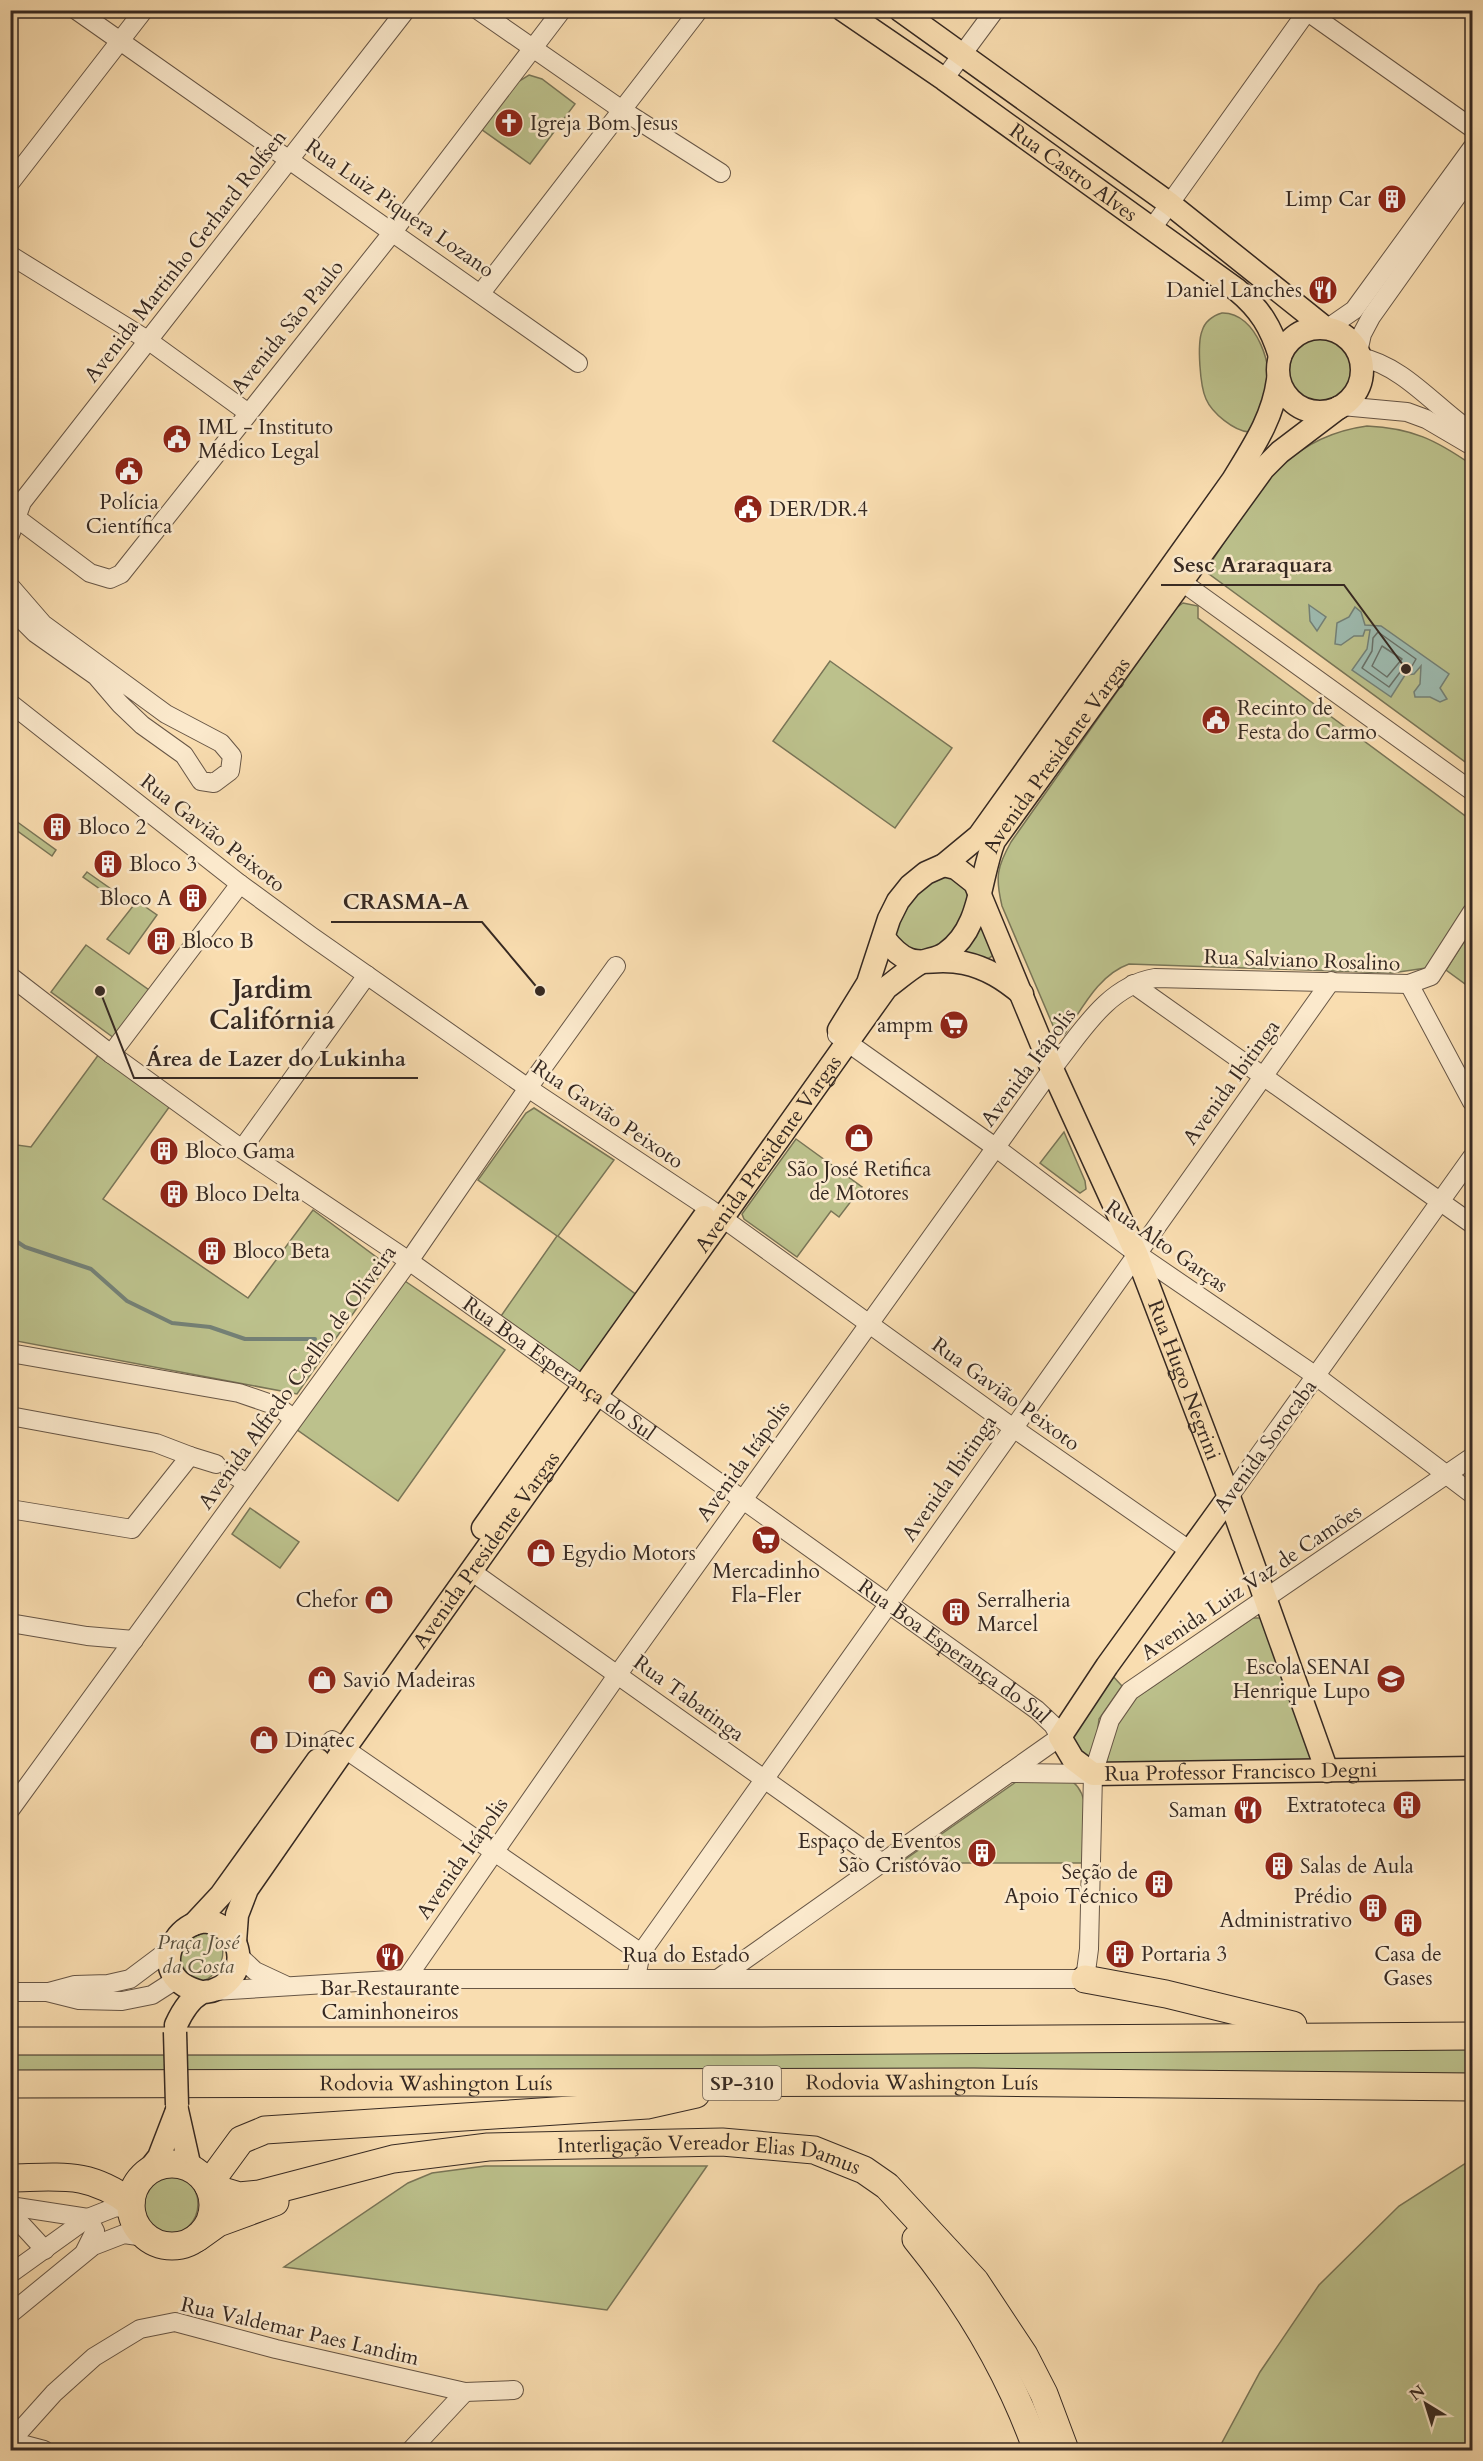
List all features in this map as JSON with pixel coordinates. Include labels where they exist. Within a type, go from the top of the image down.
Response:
[{"type":"highway","points":[[1085,1979],[1136,1987],[1276,2022],[1335,2032],[1461,2036]]},
{"type":"highway","name":"Rodovia Washington Luís","points":[[10,2041],[747,2041],[1461,2036]]},
{"type":"highway","name":"Rodovia Washington Luís","points":[[10,2084],[986,2082],[1473,2087]]},
{"type":"highway","points":[[202,2180],[242,2140],[264,2130],[647,2105],[747,2083]]},
{"type":"highway","name":"Interligação Vereador Elias Damus","points":[[202,2180],[239,2196],[259,2194],[393,2159],[488,2147],[722,2142],[814,2150],[864,2170],[887,2186],[968,2273],[1001,2317],[1024,2355],[1044,2394],[1065,2451]]},
{"type":"highway","name":"Interligação Vereador Elias Damus","points":[[197,2238],[218,2223],[252,2209],[320,2189],[423,2165],[527,2157],[784,2158],[813,2163],[839,2173],[863,2187],[904,2225],[938,2265],[971,2311],[998,2358],[1021,2407],[1037,2451]]},
{"type":"highway","points":[[10,2178],[89,2179],[113,2190],[131,2206],[138,2229],[145,2236],[157,2244],[171,2247],[185,2245],[207,2228],[212,2215],[213,2201],[202,2180],[171,2164],[152,2170],[144,2176],[137,2184],[131,2206]]},
{"type":"main road","name":"Rua Castro Alves","points":[[843,10],[1153,227],[1251,302],[1270,326],[1280,356]]},
{"type":"main road","name":"Rua Castro Alves","points":[[900,10],[1170,204],[1326,328]]},
{"type":"main road","points":[[1310,328],[1326,328],[1346,336],[1359,354],[1361,379],[1357,390],[1340,407],[1319,412],[1301,408],[1287,396],[1278,380],[1280,356],[1286,344],[1297,334],[1310,328]]},
{"type":"main road","name":"Avenida Presidente Vargas","points":[[842,1038],[868,983],[889,919],[898,901],[910,886],[926,873],[944,865],[979,836],[1233,480],[1266,425],[1275,405],[1278,380]]},
{"type":"main road","name":"Avenida Presidente Vargas","points":[[237,1949],[237,1915],[247,1889],[338,1744],[590,1389],[842,1038],[886,988],[920,963],[944,955],[962,937],[976,909],[982,876],[994,841],[1263,469],[1280,452],[1340,407]]},
{"type":"main road","points":[[944,865],[967,874],[980,894]]},
{"type":"main road","name":"Rua Hugo Negrini","points":[[980,894],[1052,1069],[1136,1253],[1230,1497],[1327,1771]]},
{"type":"main road","points":[[884,938],[895,952],[909,962],[947,961],[979,967],[994,974],[1023,995]]},
{"type":"main road","name":"Avenida Presidente Vargas","points":[[194,1924],[221,1895],[471,1571],[590,1389]]},
{"type":"main road","name":"Avenida Sorocaba","points":[[1060,1737],[1189,1550],[1230,1497]]},
{"type":"main road","points":[[1213,1519],[1239,1525]]},
{"type":"main road","name":"Rua Boa Esperança do Sul","points":[[1060,1737],[1073,1759],[1093,1774]]},
{"type":"main road","name":"Rua Professor Francisco Degni","points":[[1093,1774],[1473,1768]]},
{"type":"main road","points":[[175,2029],[182,2012],[208,1991],[232,1978],[237,1949],[218,1925],[194,1924],[179,1934],[170,1949],[171,1970],[178,1981],[189,1989],[208,1991]]},
{"type":"main road","points":[[178,1981],[175,1999],[177,2109],[202,2180]]},
{"type":"main road","points":[[144,2176],[159,2157],[177,2109]]},
{"type":"street","name":"Rua Luiz Piquera Lozano","points":[[76,10],[579,363]]},
{"type":"street","points":[[10,183],[144,10]]},
{"type":"street","name":"Avenida Martinho Gerhard Rolfsen","points":[[15,513],[288,158],[406,10]]},
{"type":"street","points":[[478,10],[622,110],[721,173]]},
{"type":"street","name":"Avenida São Paulo","points":[[15,513],[90,573],[110,579],[128,567],[247,412],[392,233],[562,10]]},
{"type":"street","points":[[481,293],[699,10]]},
{"type":"street","points":[[944,79],[996,10]]},
{"type":"street","points":[[1153,227],[1306,11],[1473,128]]},
{"type":"street","points":[[1326,328],[1354,310],[1473,148]]},
{"type":"street","points":[[1473,175],[1371,317],[1362,334],[1359,354],[1373,359],[1399,375],[1473,432]]},
{"type":"street","points":[[10,255],[149,340],[247,412]]},
{"type":"street","points":[[1340,407],[1407,412],[1426,419],[1473,446]]},
{"type":"street","points":[[1182,582],[1473,791]]},
{"type":"street","points":[[10,586],[39,629]]},
{"type":"street","points":[[10,608],[99,672],[166,714],[221,743],[232,756],[230,771],[214,783],[201,781],[184,755],[142,724],[120,704],[99,672]]},
{"type":"street","name":"Rua Gavião Peixoto","points":[[10,703],[240,884],[528,1088],[716,1214],[1012,1428],[1189,1550]]},
{"type":"street","points":[[111,1054],[240,884]]},
{"type":"street","points":[[1409,984],[1431,976],[1473,912]]},
{"type":"street","name":"Avenida Alfredo Coelho de Oliveira","points":[[10,1810],[409,1261],[528,1088],[616,966]]},
{"type":"street","points":[[242,1149],[367,975]]},
{"type":"street","name":"Rua Boa Esperança do Sul","points":[[10,976],[111,1054],[242,1149],[409,1261],[888,1602],[1037,1710],[1053,1725],[1060,1737]]},
{"type":"street","name":"Rua Salviano Rosalino","points":[[1133,984],[1155,978],[1409,984],[1473,1102]]},
{"type":"street","name":"Avenida Ibitinga","points":[[636,1977],[641,1953],[762,1779],[1331,981]]},
{"type":"street","points":[[1133,984],[1473,1224]]},
{"type":"street","name":"Avenida Itápolis","points":[[406,1979],[618,1674],[871,1324],[995,1147],[1052,1069],[1104,1004],[1133,984]]},
{"type":"street","name":"Rua Alto Garças","points":[[842,1038],[995,1147],[1136,1253],[1316,1376],[1446,1477],[1473,1494]]},
{"type":"street","name":"Avenida Sorocaba","points":[[1230,1497],[1473,1156]]},
{"type":"street","points":[[10,1353],[239,1393],[268,1402],[293,1418]]},
{"type":"street","points":[[10,1416],[156,1443],[223,1469],[247,1483]]},
{"type":"street","points":[[10,1509],[132,1529],[190,1456]]},
{"type":"street","name":"Avenida Luiz Vaz de Camões","points":[[1085,1979],[1089,1948],[1093,1774],[1110,1720],[1130,1691],[1266,1601],[1473,1457]]},
{"type":"street","name":"Rua Tabatinga","points":[[471,1571],[881,1862]]},
{"type":"street","points":[[10,1623],[87,1636],[134,1640]]},
{"type":"street","points":[[719,1978],[1060,1737]]},
{"type":"street","points":[[338,1744],[495,1850],[641,1953]]},
{"type":"street","name":"Rua Professor Francisco Degni","points":[[1009,1773],[1093,1774]]},
{"type":"street","points":[[10,1992],[47,1992],[75,1985],[108,1984],[130,1978],[170,1949]]},
{"type":"street","name":"Rua do Estado","points":[[237,1949],[255,1971],[287,1985]]},
{"type":"street","name":"Rua do Estado","points":[[208,1991],[406,1979],[636,1977],[1085,1979]]},
{"type":"street","points":[[47,1992],[79,2000],[122,2001],[152,1995],[178,1981]]},
{"type":"street","points":[[10,2206],[88,2218]]},
{"type":"street","points":[[10,2274],[88,2218],[116,2207],[131,2206]]},
{"type":"street","points":[[10,2212],[45,2250]]},
{"type":"street","points":[[85,2251],[95,2231],[88,2218]]},
{"type":"street","points":[[10,2314],[85,2251],[111,2237],[124,2234],[145,2236]]},
{"type":"street","name":"Rua Valdemar Paes Landim","points":[[11,2441],[54,2393],[94,2358],[140,2330],[176,2322],[276,2349],[465,2392],[514,2390]]},
{"type":"street","points":[[411,2451],[465,2392]]},
{"type":"street","points":[[11,2441],[44,2451]]},
{"type":"green space","points":[[529,75],[542,79],[575,104],[530,164],[481,129],[516,83]]},
{"type":"green space","points":[[1222,313],[1234,315],[1245,322],[1261,344],[1266,358],[1269,373],[1268,399],[1249,432],[1230,425],[1218,415],[1206,399],[1202,385],[1200,337],[1207,322]]},
{"type":"green space","points":[[1320,339],[1332,341],[1343,348],[1350,359],[1352,371],[1350,383],[1343,394],[1332,401],[1320,403],[1308,401],[1297,394],[1290,383],[1288,371],[1290,359],[1297,348],[1308,341]]},
{"type":"green space","points":[[1367,426],[1397,429],[1423,437],[1472,465],[1472,767],[1205,571],[1253,499],[1289,460],[1311,444],[1336,433]]},
{"type":"green space","name":"Recinto de Festa do Carmo","points":[[1183,603],[1198,606],[1198,618],[1472,821],[1472,899],[1426,968],[1392,973],[1129,964],[1108,976],[1084,1004],[1064,1035],[1057,1035],[1002,906],[998,887],[1000,866],[1011,842],[1176,608]]},
{"type":"green space","points":[[830,661],[952,748],[895,828],[773,741]]},
{"type":"green space","points":[[16,821],[56,850],[52,856],[12,827]]},
{"type":"green space","points":[[87,872],[128,901],[124,906],[83,877]]},
{"type":"green space","points":[[948,874],[972,895],[951,941],[914,954],[896,938],[896,921],[916,889]]},
{"type":"green space","points":[[137,901],[157,915],[129,954],[107,939]]},
{"type":"green space","points":[[982,919],[994,955],[986,960],[957,953]]},
{"type":"green space","points":[[1472,929],[1472,989],[1446,970]]},
{"type":"green space","points":[[86,945],[149,990],[114,1038],[51,992]]},
{"type":"green space","points":[[99,1054],[170,1106],[103,1199],[248,1298],[313,1210],[387,1265],[297,1394],[11,1340],[10,1144],[31,1147]]},
{"type":"green space","points":[[534,1108],[614,1160],[558,1236],[638,1296],[580,1372],[501,1316],[557,1236],[478,1180],[526,1113]]},
{"type":"green space","points":[[1064,1132],[1085,1181],[1086,1189],[1080,1193],[1040,1163]]},
{"type":"green space","points":[[796,1139],[862,1187],[839,1217],[831,1211],[797,1257],[744,1219],[742,1214]]},
{"type":"green space","points":[[402,1279],[505,1350],[398,1501],[296,1429]]},
{"type":"green space","points":[[250,1508],[299,1542],[280,1568],[232,1534]]},
{"type":"green space","points":[[1253,1618],[1261,1618],[1314,1757],[1308,1761],[1105,1768],[1115,1728],[1133,1700]]},
{"type":"green space","points":[[1111,1674],[1122,1686],[1099,1719],[1095,1752],[1088,1760],[1071,1741]]},
{"type":"green space","points":[[1016,1782],[1073,1782],[1079,1789],[1086,1809],[1085,1863],[900,1863]]},
{"type":"green space","name":"Praça José da Costa","points":[[206,1926],[222,1940],[223,1956],[214,1974],[193,1984],[173,1950]]},
{"type":"green space","points":[[1472,2043],[1472,2080],[11,2076],[10,2049]]},
{"type":"green space","points":[[1472,2159],[1472,2450],[1218,2450],[1260,2372],[1319,2285],[1399,2206]]},
{"type":"green space","points":[[485,2166],[707,2166],[607,2310],[284,2267],[408,2183],[432,2173]]},
{"type":"green space","points":[[167,2173],[189,2182],[198,2204],[189,2226],[167,2235],[145,2226],[136,2204],[145,2182]]},
{"type":"water","points":[[1309,605],[1326,617],[1317,631],[1310,621]]},
{"type":"water","points":[[1355,607],[1361,612],[1365,625],[1381,626],[1449,674],[1440,688],[1447,699],[1440,702],[1430,697],[1415,697],[1414,692],[1420,684],[1421,666],[1414,674],[1405,675],[1391,697],[1352,670],[1367,649],[1370,630],[1365,630],[1363,636],[1354,636],[1341,645],[1335,644],[1337,623],[1349,617]]},
{"type":"waterway","points":[[10,1237],[25,1247],[91,1269],[127,1301],[172,1323],[210,1327],[245,1339],[315,1339]]},
{"type":"place","name":"Igreja Bom Jesus","points":[[509,123]]},
{"type":"place","name":"Limp Car","points":[[1392,199]]},
{"type":"place","name":"Daniel Lanches","points":[[1323,290]]},
{"type":"place","name":"IML - Instituto Médico Legal","points":[[177,439]]},
{"type":"place","name":"Polícia Científica","points":[[129,471]]},
{"type":"place","name":"DER/DR.4","points":[[748,509]]},
{"type":"place","name":"Sesc Araraquara","points":[[1406,669]]},
{"type":"place","name":"Recinto de Festa do Carmo","points":[[1216,720]]},
{"type":"place","name":"Bloco 2","points":[[57,827]]},
{"type":"place","name":"Bloco 3","points":[[108,864]]},
{"type":"place","name":"Bloco A","points":[[193,898]]},
{"type":"place","name":"Bloco B","points":[[161,941]]},
{"type":"place","name":"Área de Lazer do Lukinha","points":[[100,991]]},
{"type":"place","name":"CRASMA-A","points":[[540,991]]},
{"type":"place","name":"ampm","points":[[954,1025]]},
{"type":"place","name":"São José Retifica de Motores","points":[[859,1138]]},
{"type":"place","name":"Bloco Gama","points":[[164,1151]]},
{"type":"place","name":"Bloco Delta","points":[[174,1194]]},
{"type":"place","name":"Bloco Beta","points":[[212,1251]]},
{"type":"place","name":"Mercadinho Fla-Fler","points":[[766,1540]]},
{"type":"place","name":"Egydio Motors","points":[[541,1553]]},
{"type":"place","name":"Chefor","points":[[379,1600]]},
{"type":"place","name":"Serralheria Marcel","points":[[956,1612]]},
{"type":"place","name":"Escola SENAI Henrique Lupo","points":[[1391,1679]]},
{"type":"place","name":"Savio Madeiras","points":[[322,1680]]},
{"type":"place","name":"Dinatec","points":[[264,1740]]},
{"type":"place","name":"Extratoteca","points":[[1407,1805]]},
{"type":"place","name":"Saman","points":[[1248,1810]]},
{"type":"place","name":"Espaço de Eventos São Cristóvão","points":[[982,1853]]},
{"type":"place","name":"Salas de Aula","points":[[1279,1866]]},
{"type":"place","name":"Seção de Apoio Técnico","points":[[1159,1884]]},
{"type":"place","name":"Prédio Administrativo","points":[[1373,1908]]},
{"type":"place","name":"Casa de Gases","points":[[1408,1923]]},
{"type":"place","name":"Portaria 3","points":[[1120,1954]]},
{"type":"place","name":"Bar Restaurante Caminhoneiros","points":[[390,1957]]},
{"type":"district","name":"Jardim Califórnia","points":[[272,1004]]}]
